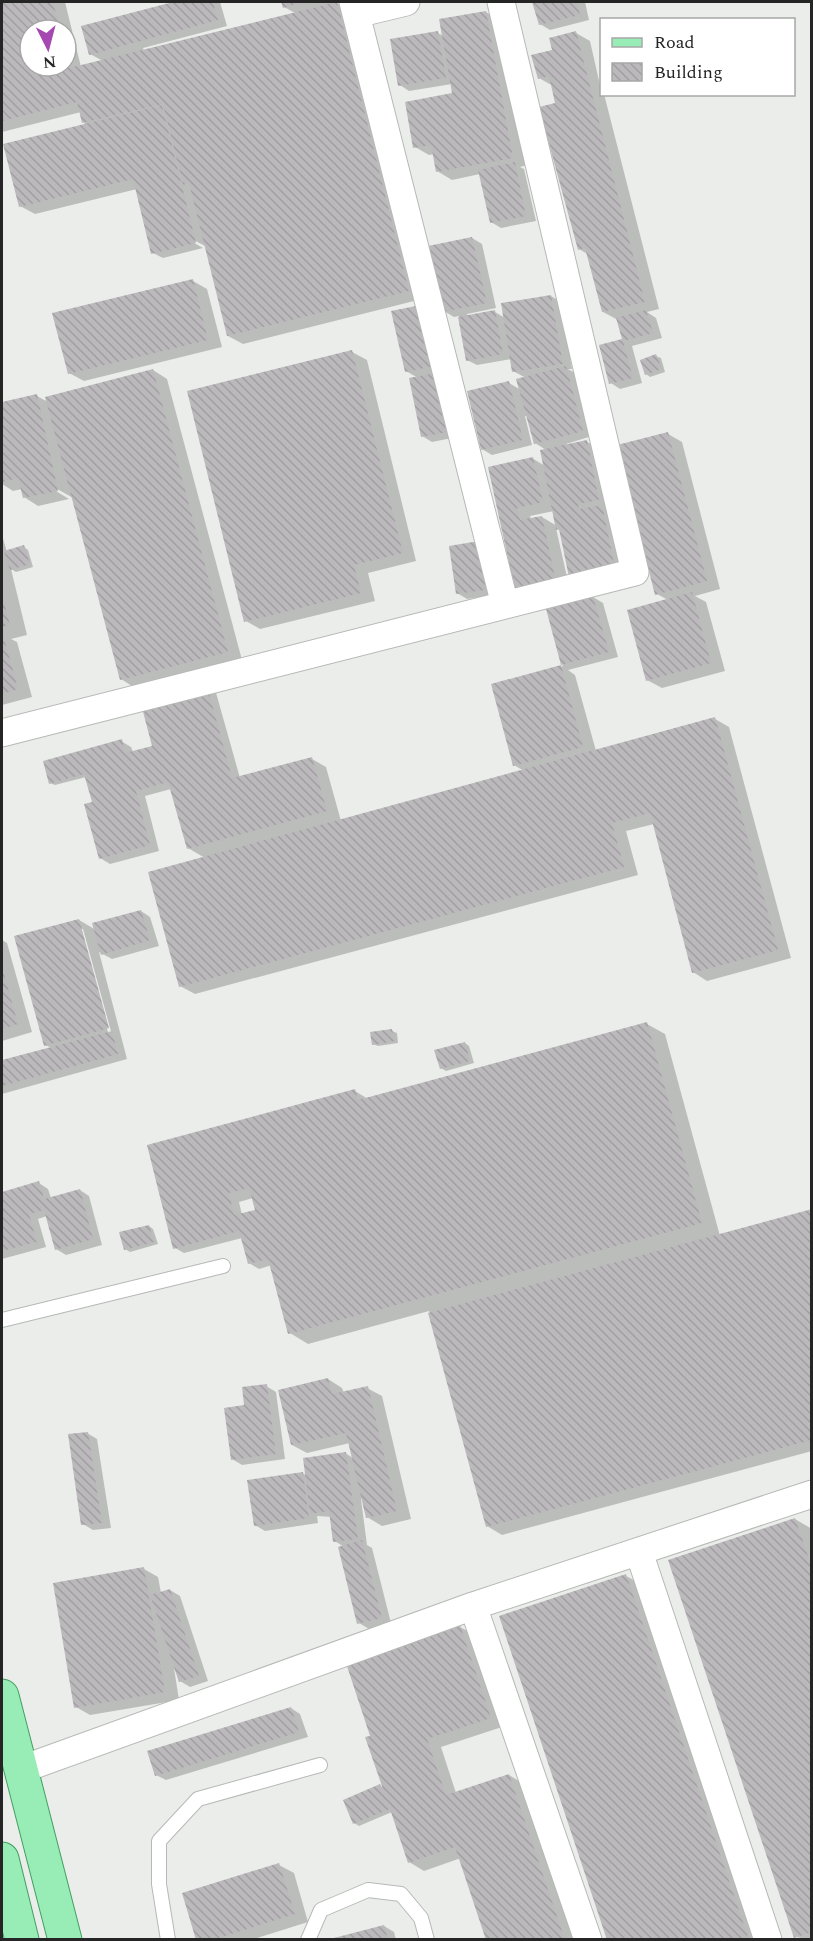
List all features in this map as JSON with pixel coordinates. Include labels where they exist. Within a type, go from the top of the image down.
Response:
[{"type":"main road","points":[[2,1696],[65,1940]]},
{"type":"main road","points":[[2,1859],[22,1940]]},
{"type":"street","points":[[406,2],[355,8],[505,605]]},
{"type":"street","points":[[2,733],[635,572],[501,2]]},
{"type":"street","points":[[20,1770],[473,1606],[810,1500]]},
{"type":"street","points":[[639,1552],[768,1940]]},
{"type":"street","points":[[473,1606],[588,1940]]},
{"type":"lane","points":[[2,1320],[223,1266]]},
{"type":"lane","points":[[168,1940],[159,1884],[159,1841],[198,1799],[320,1765]]},
{"type":"lane","points":[[308,1940],[321,1910],[368,1890],[401,1894],[421,1918],[427,1940]]},
{"type":"building","points":[[2,2],[53,2],[57,18],[18,18],[18,78],[78,78],[78,66],[337,2],[409,291],[227,336],[189,183],[183,185],[163,104],[82,123],[77,102],[2,121]]},
{"type":"building","points":[[173,2],[213,2],[218,20],[89,55],[81,26]]},
{"type":"building","points":[[281,2],[303,2],[283,8]]},
{"type":"building","points":[[532,2],[577,2],[580,15],[539,25]]},
{"type":"building","points":[[486,11],[513,158],[436,172],[431,145],[413,148],[405,102],[452,93],[439,19]]},
{"type":"building","points":[[438,31],[446,78],[398,86],[390,39]]},
{"type":"building","points":[[576,31],[645,302],[602,312],[585,248],[578,250],[539,107],[555,103],[549,76],[538,79],[531,55],[552,50],[549,38]]},
{"type":"building","points":[[162,105],[196,243],[151,254],[133,179],[19,207],[3,144]]},
{"type":"building","points":[[515,162],[526,216],[490,223],[478,170]]},
{"type":"building","points":[[472,237],[487,303],[442,312],[428,246]]},
{"type":"building","points":[[193,279],[208,340],[68,374],[52,313]]},
{"type":"building","points":[[551,295],[563,364],[512,372],[501,303]]},
{"type":"building","points":[[421,305],[435,366],[405,372],[391,311]]},
{"type":"building","points":[[495,310],[503,354],[466,361],[458,317]]},
{"type":"building","points":[[646,310],[653,333],[623,341],[633,378],[609,384],[599,345],[622,339],[616,318]]},
{"type":"building","points":[[352,350],[403,553],[354,565],[361,593],[244,622],[187,391]]},
{"type":"building","points":[[656,354],[662,369],[645,375],[640,360]]},
{"type":"building","points":[[566,366],[583,431],[534,444],[516,379]]},
{"type":"building","points":[[153,369],[228,652],[120,680],[45,397]]},
{"type":"building","points":[[436,373],[448,432],[421,437],[409,378]]},
{"type":"building","points":[[509,381],[523,440],[481,450],[467,391]]},
{"type":"building","points":[[37,394],[58,491],[23,498],[18,478],[2,482],[2,402]]},
{"type":"building","points":[[668,432],[707,581],[655,595],[617,445]]},
{"type":"building","points":[[587,440],[599,500],[578,504],[579,509],[602,505],[616,573],[570,582],[559,529],[556,530],[540,450]]},
{"type":"building","points":[[533,457],[543,502],[517,508],[520,520],[542,516],[557,587],[516,595],[488,467]]},
{"type":"building","points":[[479,541],[486,590],[456,594],[449,546]]},
{"type":"building","points":[[24,545],[30,564],[10,570],[4,551]]},
{"type":"building","points":[[692,592],[711,663],[646,681],[627,610]]},
{"type":"building","points":[[2,595],[10,625],[2,627]]},
{"type":"building","points":[[593,596],[609,652],[561,665],[546,609]]},
{"type":"building","points":[[2,631],[18,689],[2,694]]},
{"type":"building","points":[[561,665],[583,747],[513,766],[491,684]]},
{"type":"building","points":[[206,682],[232,778],[312,757],[327,811],[187,849],[168,782],[136,791],[150,845],[99,859],[84,804],[92,802],[84,774],[49,784],[43,761],[122,739],[125,753],[152,746],[140,700]]},
{"type":"building","points":[[715,717],[778,950],[692,973],[650,813],[612,823],[624,867],[179,987],[148,872]]},
{"type":"building","points":[[141,910],[150,940],[101,955],[92,923]]},
{"type":"building","points":[[79,919],[109,1028],[44,1046],[14,936]]},
{"type":"building","points":[[2,967],[18,1024],[2,1029]]},
{"type":"building","points":[[647,1022],[702,1223],[288,1334],[268,1259],[248,1264],[239,1231],[173,1249],[147,1145],[355,1089],[358,1100]],"holes":[[[249,1188],[255,1210],[234,1215],[229,1193]]]},
{"type":"building","points":[[392,1029],[395,1041],[372,1045],[370,1032]]},
{"type":"building","points":[[112,1031],[118,1054],[2,1086],[2,1060]]},
{"type":"building","points":[[465,1042],[470,1061],[440,1069],[434,1050]]},
{"type":"building","points":[[39,1181],[44,1199],[80,1189],[93,1239],[55,1250],[44,1210],[29,1214],[37,1242],[2,1251],[2,1192]]},
{"type":"building","points":[[812,1209],[812,1440],[486,1527],[428,1313]]},
{"type":"building","points":[[149,1225],[154,1242],[124,1250],[119,1232]]},
{"type":"building","points":[[328,1378],[332,1394],[368,1386],[397,1511],[366,1518],[346,1433],[291,1445],[278,1390]]},
{"type":"building","points":[[267,1384],[276,1454],[231,1460],[224,1408],[244,1405],[242,1387]]},
{"type":"building","points":[[88,1432],[102,1523],[81,1525],[68,1434]]},
{"type":"building","points":[[346,1452],[358,1539],[333,1542],[329,1511],[310,1514],[303,1458]]},
{"type":"building","points":[[303,1472],[309,1518],[254,1526],[247,1480]]},
{"type":"building","points":[[795,1518],[812,1568],[812,1932],[794,1938],[668,1560]]},
{"type":"building","points":[[362,1540],[382,1618],[357,1624],[338,1547]]},
{"type":"building","points":[[144,1567],[165,1692],[74,1708],[53,1583]]},
{"type":"building","points":[[626,1574],[749,1940],[607,1940],[499,1616]]},
{"type":"building","points":[[170,1589],[199,1676],[179,1682],[150,1595]]},
{"type":"building","points":[[460,1625],[491,1718],[427,1739],[446,1795],[509,1774],[565,1940],[486,1940],[455,1847],[408,1863],[390,1809],[353,1824],[343,1800],[380,1784],[384,1792],[365,1737],[370,1736],[346,1663]]},
{"type":"building","points":[[291,1707],[299,1732],[155,1776],[147,1751]]},
{"type":"building","points":[[279,1863],[295,1914],[212,1940],[196,1940],[182,1893]]},
{"type":"building","points":[[384,1925],[388,1940],[330,1940],[330,1939]]}]
